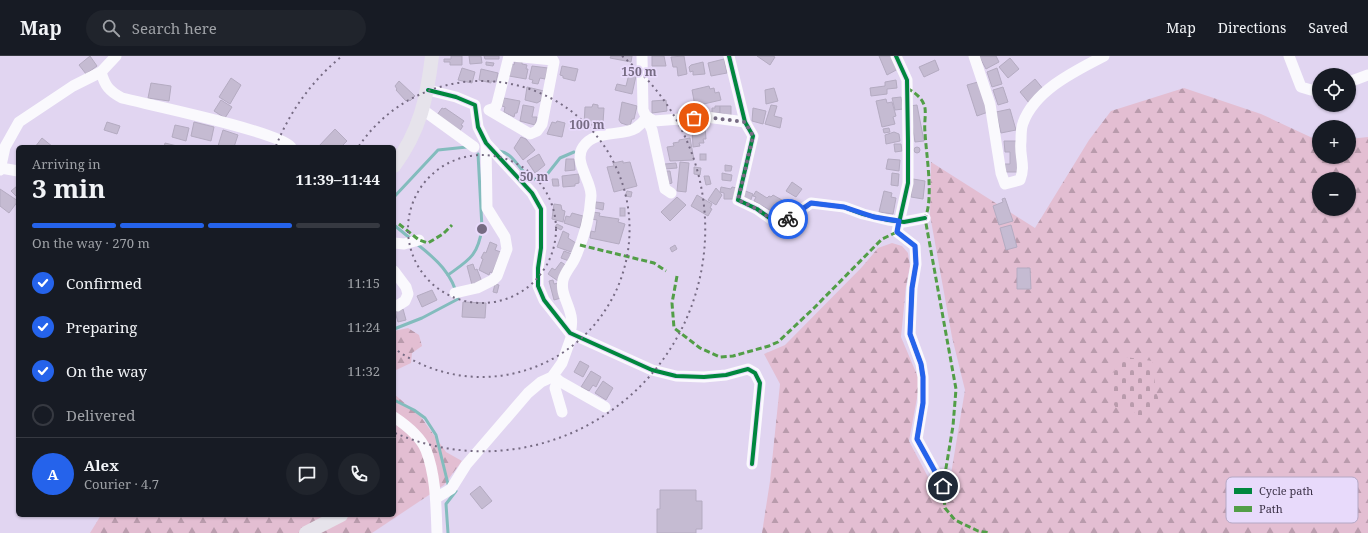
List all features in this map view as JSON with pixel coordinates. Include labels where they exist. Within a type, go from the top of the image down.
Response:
[{"type":"main road","points":[[396,163],[408,143],[423,110],[428,90],[432,56]]},
{"type":"main road","points":[[306,533],[337,517]]},
{"type":"street","points":[[16,170],[1,169],[5,147],[19,122],[73,86],[101,72],[116,56]]},
{"type":"street","points":[[488,110],[495,108],[497,104],[509,56]]},
{"type":"street","points":[[428,90],[456,97],[488,110],[530,134],[537,131],[542,124],[554,62],[553,60],[512,56]]},
{"type":"street","points":[[642,56],[643,110],[647,117],[659,157],[665,189],[670,193]]},
{"type":"street","points":[[729,56],[745,122],[753,136],[746,168],[737,198],[740,202],[757,209],[778,222],[784,222],[811,203],[844,207],[874,217],[899,221],[925,218]]},
{"type":"street","points":[[896,56],[907,80],[908,183],[897,232],[915,246],[916,264],[912,288],[910,334],[921,364],[923,377],[923,403],[917,439],[943,486]]},
{"type":"street","points":[[974,56],[990,104],[1001,173],[1005,184],[1020,180],[1024,171],[1020,148],[1023,123],[1034,103],[1066,76],[1104,56]]},
{"type":"street","points":[[1289,56],[1301,87],[1312,90]]},
{"type":"street","points":[[101,72],[104,83],[110,92],[122,98],[248,129],[288,145]]},
{"type":"street","points":[[1356,79],[1368,75]]},
{"type":"street","points":[[475,105],[478,127],[486,143],[538,202],[542,215],[538,286],[544,300],[571,334],[652,370],[676,376],[704,378],[726,375],[748,369],[754,373],[760,383],[752,464]]},
{"type":"street","points":[[423,110],[474,147]]},
{"type":"street","points":[[647,117],[654,121],[706,117],[745,122]]},
{"type":"street","points":[[562,412],[555,388],[555,379],[562,363],[571,334],[572,320],[565,297],[563,280],[580,246],[591,195],[587,177],[581,163],[582,149],[584,145],[596,137],[636,128],[647,117]]},
{"type":"street","points":[[455,293],[476,288],[493,280],[497,276],[507,249],[505,237],[487,208],[486,143]]},
{"type":"street","points":[[396,243],[404,244],[419,240]]},
{"type":"street","points":[[396,274],[406,287],[408,294],[405,301],[396,306]]},
{"type":"street","points":[[436,498],[451,488],[466,465],[528,393],[541,382],[555,379],[605,407]]},
{"type":"street","points":[[396,419],[417,436],[426,450],[436,498],[437,533]]},
{"type":"green space","points":[[1184,88],[1261,114],[1312,138],[1312,164],[1356,164],[1356,138],[1368,137],[1368,533],[762,533],[770,481],[780,384],[764,354],[785,345],[862,267],[878,248],[892,243],[902,246],[908,253],[910,266],[906,286],[901,337],[920,382],[909,441],[928,477],[947,498],[965,390],[952,337],[930,215],[931,162],[1035,228],[1089,140],[1111,111]]},
{"type":"green space","points":[[408,328],[419,335],[422,346],[412,353],[411,363],[396,370],[396,331]]},
{"type":"green space","points":[[1119,356],[1152,361],[1156,392],[1159,400],[1153,402],[1150,414],[1138,417],[1130,406],[1116,408],[1111,395],[1111,382]]},
{"type":"green space","points":[[396,396],[421,417],[446,452],[462,461],[444,485],[396,517]]},
{"type":"green space","points":[[100,517],[396,517],[372,533],[90,533]]},
{"type":"building","points":[[90,56],[97,66],[86,74],[79,65]]},
{"type":"building","points":[[451,56],[462,56],[462,65],[450,65],[450,62],[444,62],[444,59],[451,59]]},
{"type":"building","points":[[469,56],[481,56],[482,63],[470,64]]},
{"type":"building","points":[[484,56],[499,56],[499,59],[485,59]]},
{"type":"building","points":[[611,56],[632,56],[631,62],[610,58]]},
{"type":"building","points":[[652,56],[664,56],[666,66],[652,66]]},
{"type":"building","points":[[684,56],[687,74],[678,76],[677,67],[673,67],[671,57]]},
{"type":"building","points":[[757,56],[773,56],[775,57],[770,65]]},
{"type":"building","points":[[879,56],[892,56],[898,69],[887,75]]},
{"type":"building","points":[[979,56],[996,56],[999,62],[986,69]]},
{"type":"building","points":[[1010,58],[1019,69],[1008,78],[999,67]]},
{"type":"building","points":[[724,59],[727,73],[711,76],[708,63]]},
{"type":"building","points":[[935,60],[939,70],[924,77],[919,67]]},
{"type":"building","points":[[515,61],[522,62],[522,64],[527,65],[526,69],[528,69],[526,79],[509,76],[512,64],[514,65]]},
{"type":"building","points":[[486,62],[494,63],[493,66],[486,65]]},
{"type":"building","points":[[703,62],[705,74],[693,75],[693,71],[690,72],[689,67],[691,65]]},
{"type":"building","points":[[532,66],[548,68],[545,79],[540,78],[538,84],[532,83],[533,80],[529,79]]},
{"type":"building","points":[[562,66],[578,69],[575,81],[563,78],[563,76],[560,75]]},
{"type":"building","points":[[462,68],[475,72],[472,83],[458,80]]},
{"type":"building","points":[[997,68],[1002,84],[992,87],[987,72]]},
{"type":"building","points":[[481,69],[498,73],[496,82],[491,81],[491,83],[479,80]]},
{"type":"building","points":[[629,74],[636,76],[632,94],[615,90],[617,84],[626,86]]},
{"type":"building","points":[[231,78],[241,85],[230,104],[219,97]]},
{"type":"building","points":[[1035,79],[1044,90],[1029,103],[1020,92]]},
{"type":"building","points":[[896,80],[897,88],[887,89],[887,94],[871,96],[870,88],[885,86],[885,82]]},
{"type":"building","points":[[399,81],[415,96],[410,101],[408,99],[406,101],[396,90],[397,89],[395,86]]},
{"type":"building","points":[[978,82],[988,112],[977,116],[967,85]]},
{"type":"building","points":[[151,83],[171,86],[169,101],[148,98]]},
{"type":"building","points":[[709,86],[710,89],[714,88],[715,93],[719,92],[721,100],[695,106],[692,90]]},
{"type":"building","points":[[527,87],[544,91],[542,100],[537,103],[525,100]]},
{"type":"building","points":[[1003,87],[1008,102],[998,105],[993,90]]},
{"type":"building","points":[[774,88],[778,101],[766,104],[765,90]]},
{"type":"building","points":[[901,97],[903,109],[895,110],[892,98]]},
{"type":"building","points":[[504,98],[520,101],[517,113],[515,113],[514,117],[504,112],[505,107],[502,106]]},
{"type":"building","points":[[886,99],[887,103],[892,102],[896,116],[893,117],[895,124],[882,127],[876,101]]},
{"type":"building","points":[[221,100],[232,107],[225,118],[214,111]]},
{"type":"building","points":[[666,100],[667,111],[652,113],[652,101]]},
{"type":"building","points":[[622,102],[637,106],[634,119],[632,119],[630,126],[621,123],[619,120]]},
{"type":"building","points":[[593,104],[598,105],[598,108],[604,108],[603,123],[599,123],[599,125],[584,125],[585,107],[592,107]]},
{"type":"building","points":[[523,105],[534,107],[532,117],[537,117],[535,125],[520,121]]},
{"type":"building","points":[[771,105],[777,106],[774,116],[782,118],[780,128],[765,124]]},
{"type":"building","points":[[917,105],[924,141],[915,142],[909,106]]},
{"type":"building","points":[[715,106],[720,106],[720,113],[712,113],[712,108],[715,108]]},
{"type":"building","points":[[720,106],[731,106],[731,116],[724,116],[725,114],[720,113]]},
{"type":"building","points":[[442,108],[445,108],[464,121],[459,132],[437,115]]},
{"type":"building","points":[[753,108],[766,111],[763,124],[752,121]]},
{"type":"building","points":[[1010,109],[1016,130],[1001,133],[996,112]]},
{"type":"building","points":[[557,121],[565,123],[562,137],[547,134],[552,122],[556,123]]},
{"type":"building","points":[[107,122],[120,126],[117,134],[104,130]]},
{"type":"building","points":[[194,122],[214,127],[211,141],[191,136]]},
{"type":"building","points":[[175,125],[189,128],[186,141],[172,137]]},
{"type":"building","points":[[705,126],[706,139],[703,139],[704,143],[699,143],[700,146],[693,147],[692,127]]},
{"type":"building","points":[[889,128],[890,132],[884,133],[883,129]]},
{"type":"building","points":[[335,129],[347,141],[343,145],[320,145]]},
{"type":"building","points":[[223,130],[238,135],[235,145],[218,145]]},
{"type":"building","points":[[894,132],[899,134],[900,141],[886,144],[885,135]]},
{"type":"building","points":[[521,137],[526,139],[535,150],[523,160],[514,148]]},
{"type":"building","points":[[42,138],[51,145],[37,145]]},
{"type":"building","points":[[690,138],[694,160],[670,161],[667,147],[674,146],[673,143],[679,142],[679,140]]},
{"type":"building","points":[[1004,141],[1018,141],[1019,172],[1005,172],[1005,164],[1010,164],[1010,152],[1005,152]]},
{"type":"building","points":[[894,144],[901,144],[902,151],[895,152]]},
{"type":"building","points":[[917,147],[920,150],[917,153],[914,150]]},
{"type":"building","points":[[539,154],[545,165],[535,173],[527,161]]},
{"type":"building","points":[[700,154],[706,154],[706,160],[700,160]]},
{"type":"building","points":[[566,159],[574,159],[575,170],[565,171]]},
{"type":"building","points":[[888,159],[900,160],[899,171],[886,169]]},
{"type":"building","points":[[623,161],[623,163],[630,162],[637,186],[614,192],[607,167],[614,166],[613,163]]},
{"type":"building","points":[[680,162],[689,163],[686,192],[677,191]]},
{"type":"building","points":[[676,163],[677,168],[665,169],[665,164]]},
{"type":"building","points":[[725,165],[732,166],[731,171],[725,171]]},
{"type":"building","points":[[694,167],[701,168],[700,175],[694,174]]},
{"type":"building","points":[[666,171],[670,171],[672,183],[669,184]]},
{"type":"building","points":[[722,173],[732,175],[731,181],[722,180]]},
{"type":"building","points":[[892,173],[899,174],[898,186],[891,185]]},
{"type":"building","points":[[579,174],[579,183],[575,184],[575,186],[563,187],[562,176]]},
{"type":"building","points":[[704,176],[709,176],[711,184],[706,185]]},
{"type":"building","points":[[552,179],[558,179],[559,186],[553,186]]},
{"type":"building","points":[[913,179],[925,181],[923,199],[911,197]]},
{"type":"building","points":[[792,182],[802,189],[796,197],[786,191]]},
{"type":"building","points":[[16,187],[16,196],[11,191]]},
{"type":"building","points":[[721,187],[731,189],[732,187],[737,188],[734,199],[724,199],[724,193],[720,192]]},
{"type":"building","points":[[716,188],[722,195],[716,205],[708,200]]},
{"type":"building","points":[[0,189],[16,200],[16,204],[9,213],[0,206]]},
{"type":"building","points":[[743,190],[753,194],[750,202],[740,199]]},
{"type":"building","points":[[627,191],[632,192],[631,197],[625,196]]},
{"type":"building","points":[[756,191],[767,198],[773,195],[789,204],[782,217],[754,201],[756,197],[753,196]]},
{"type":"building","points":[[884,191],[892,193],[891,197],[896,198],[893,214],[879,212]]},
{"type":"building","points":[[697,195],[712,204],[710,208],[712,209],[708,216],[691,206]]},
{"type":"building","points":[[677,197],[686,205],[670,221],[661,212]]},
{"type":"building","points":[[1005,198],[1013,221],[999,225],[993,206],[1003,202],[1002,199]]},
{"type":"building","points":[[596,202],[604,203],[603,210],[595,208]]},
{"type":"building","points":[[554,204],[561,205],[562,210],[565,211],[563,222],[552,219]]},
{"type":"building","points":[[620,208],[625,208],[625,216],[620,216]]},
{"type":"building","points":[[592,212],[600,213],[599,216],[619,219],[618,222],[625,224],[619,244],[590,238],[591,231],[595,232],[597,220],[591,219]]},
{"type":"building","points":[[572,213],[583,216],[580,228],[564,223],[566,216],[570,217]]},
{"type":"building","points":[[557,224],[563,227],[561,230],[555,227]]},
{"type":"building","points":[[1011,225],[1017,247],[1006,250],[1000,228]]},
{"type":"building","points":[[563,231],[569,234],[568,238],[576,243],[574,253],[557,247]]},
{"type":"building","points":[[490,242],[497,245],[495,250],[501,252],[492,273],[490,272],[489,275],[479,270],[483,259],[481,258],[484,252],[486,253]]},
{"type":"building","points":[[675,245],[677,249],[672,252],[670,248]]},
{"type":"building","points":[[564,251],[572,254],[569,261],[561,258]]},
{"type":"building","points":[[561,262],[567,266],[558,281],[548,274],[552,268],[555,270]]},
{"type":"building","points":[[473,264],[475,270],[477,269],[482,282],[472,285],[467,266]]},
{"type":"building","points":[[1017,268],[1030,268],[1031,289],[1017,289]]},
{"type":"building","points":[[553,280],[554,284],[558,283],[561,298],[554,300],[549,281]]},
{"type":"building","points":[[495,284],[499,285],[497,293],[493,292]]},
{"type":"building","points":[[432,290],[437,300],[422,307],[417,296]]},
{"type":"building","points":[[463,302],[486,303],[485,318],[462,317]]},
{"type":"building","points":[[403,309],[406,320],[398,322],[396,312]]},
{"type":"building","points":[[580,361],[589,366],[583,377],[574,372]]},
{"type":"building","points":[[591,371],[601,377],[596,387],[593,385],[589,391],[581,387]]},
{"type":"building","points":[[603,381],[613,388],[606,400],[595,393]]},
{"type":"building","points":[[480,486],[492,501],[482,509],[470,494]]},
{"type":"building","points":[[660,490],[696,490],[696,501],[702,501],[702,529],[696,529],[696,533],[657,533],[657,509],[660,509]]},
{"type":"waterway","points":[[396,195],[438,150],[467,147]]},
{"type":"waterway","points":[[499,151],[510,156],[526,174],[537,180],[545,177],[560,158],[574,152]]},
{"type":"waterway","points":[[448,275],[467,261],[475,251],[480,237],[482,228],[478,154]]},
{"type":"waterway","points":[[396,227],[411,239]]},
{"type":"waterway","points":[[396,328],[422,318],[458,299],[456,290],[443,268],[431,255],[417,244]]},
{"type":"waterway","points":[[396,401],[414,410],[425,418],[436,435],[448,484],[456,491],[446,504],[448,533]]},
{"type":"marked path","points":[[907,88],[920,98],[925,108],[925,129],[929,176],[929,199],[925,218],[956,389],[953,426],[943,486],[945,508],[955,520],[978,531],[990,533]]},
{"type":"marked path","points":[[399,224],[419,240],[428,243],[443,234],[452,225]]},
{"type":"marked path","points":[[677,276],[672,303],[674,328],[700,348],[720,357],[733,356],[778,342],[882,239],[897,232]]},
{"type":"marked path","points":[[580,245],[654,263],[666,271]]},
{"type":"cycle path","points":[[729,56],[745,122],[753,136],[738,200],[757,209],[771,219],[784,222],[811,203],[844,207],[863,214],[888,220],[904,222],[925,218]]},
{"type":"cycle path","points":[[896,56],[907,80],[908,183],[897,232],[915,246],[916,264],[912,288],[910,334],[921,364],[923,377],[923,403],[917,439],[943,486]]},
{"type":"cycle path","points":[[428,90],[456,97],[475,105],[478,127],[486,143],[532,193],[541,209],[541,248],[538,268],[538,286],[544,300],[570,333],[652,370],[676,376],[704,377],[726,375],[748,369],[755,373],[760,383],[752,464]]},
{"type":"way so far","points":[[694,118],[706,117],[745,122],[753,133],[752,147],[737,198],[740,202],[757,209],[778,222],[784,222],[788,219]]},
{"type":"route","points":[[788,219],[811,203],[844,207],[862,214],[899,221],[897,232],[915,246],[916,264],[912,288],[910,334],[921,364],[923,377],[923,403],[917,439],[943,486]]}]
